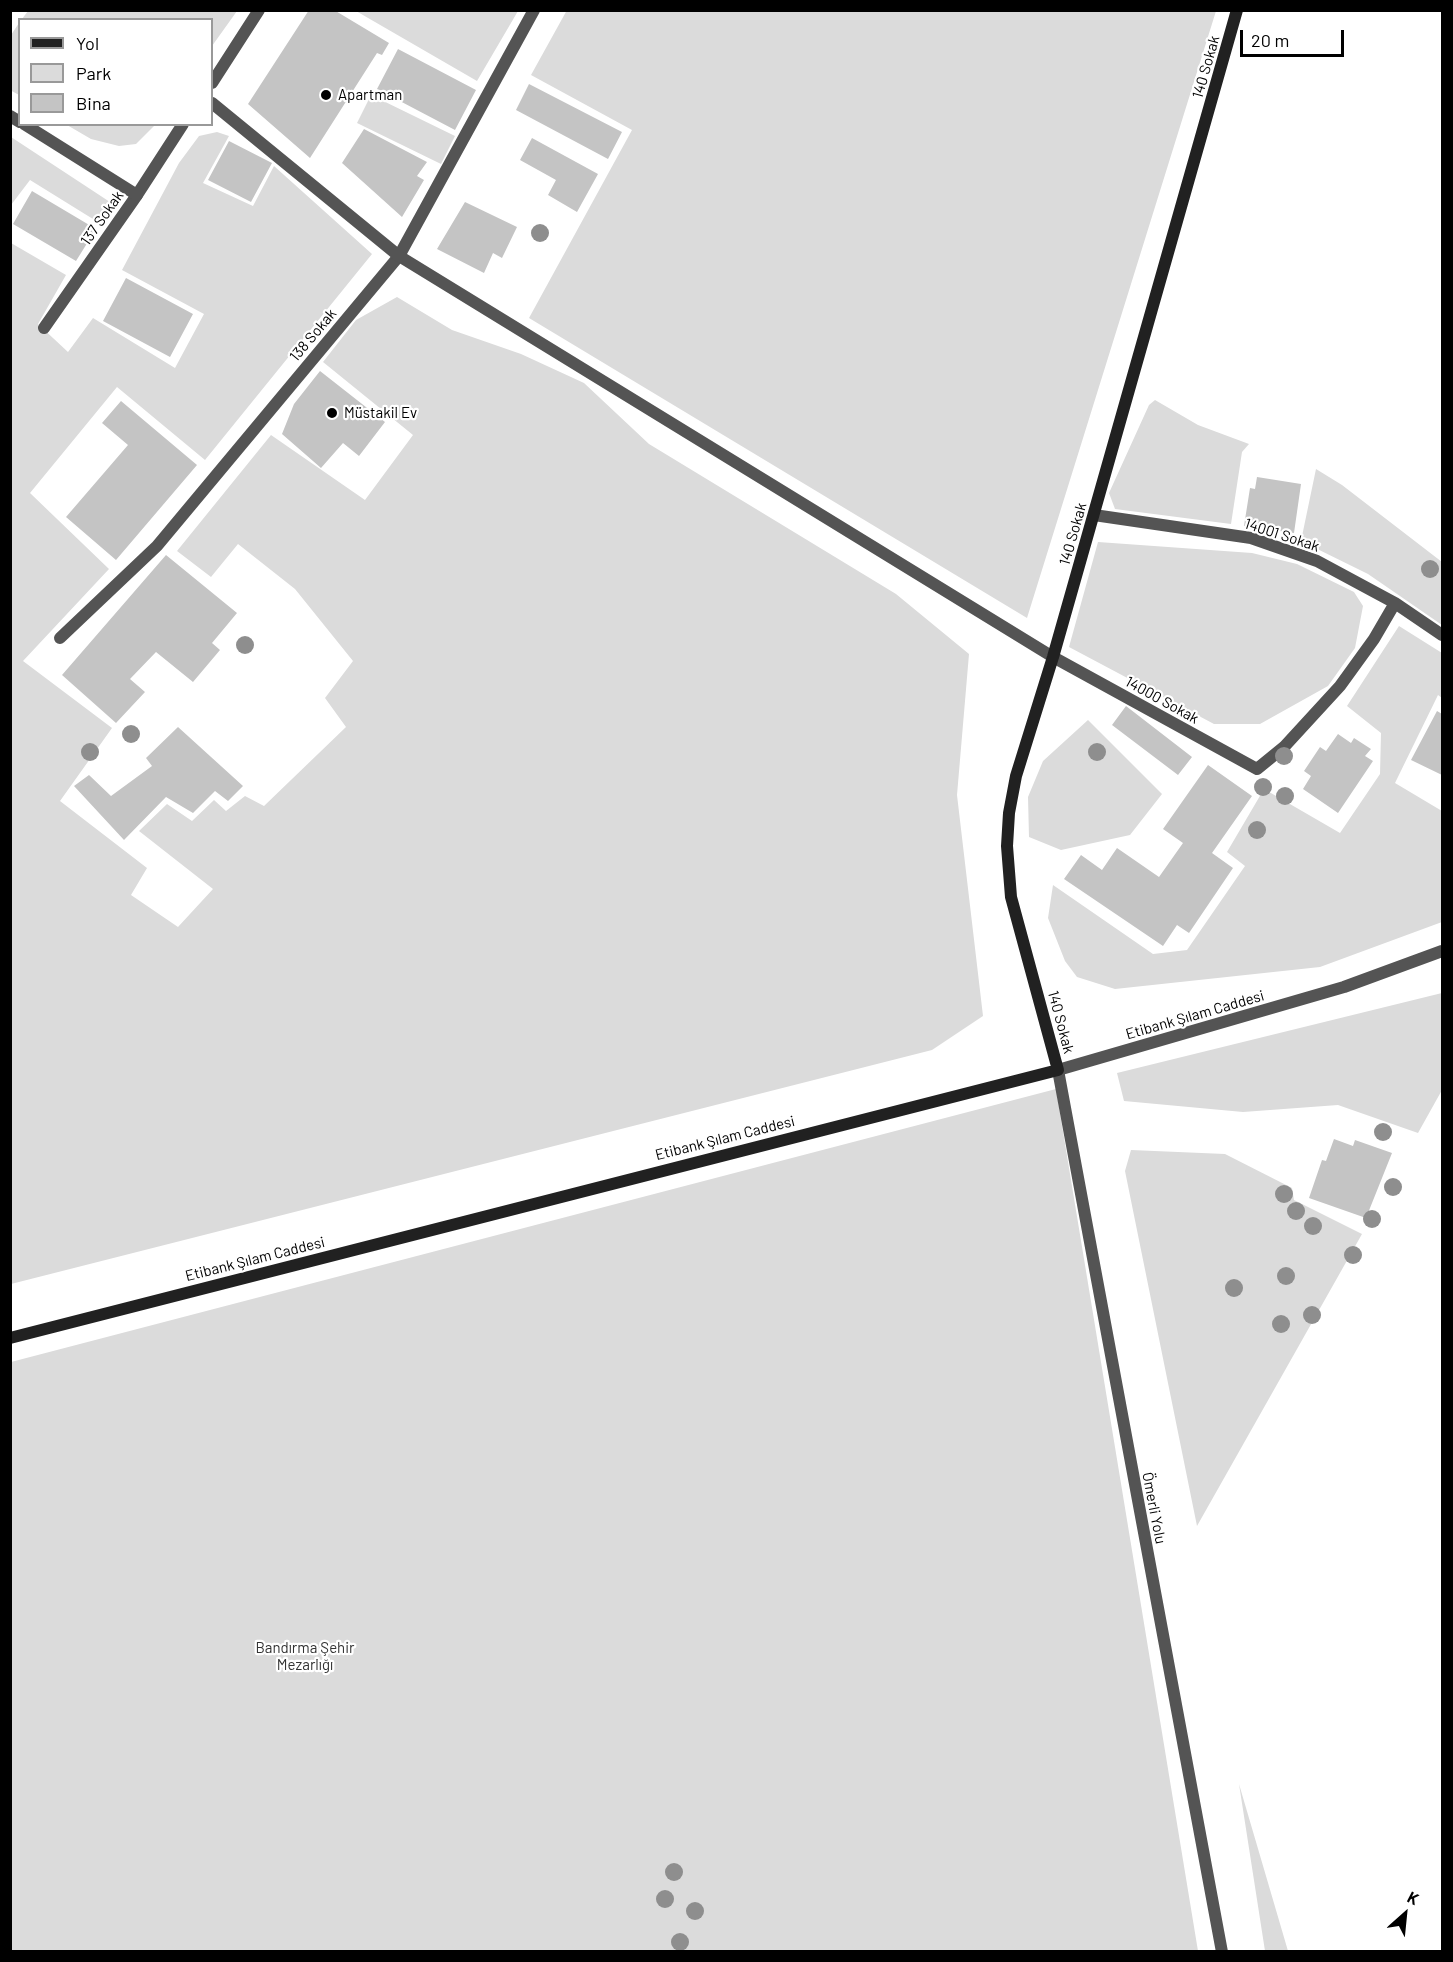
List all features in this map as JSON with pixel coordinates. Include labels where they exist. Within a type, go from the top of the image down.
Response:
[{"type":"main road","name":"140 Sokak","points":[[1058,1070],[1011,897],[1007,846],[1009,813],[1016,776],[1094,515],[1237,10]]},
{"type":"main road","name":"Etibank Şılam Caddesi","points":[[10,1338],[1058,1070]]},
{"type":"street","points":[[213,80],[260,10]]},
{"type":"street","name":"138 Sokak","points":[[60,638],[157,546],[399,256],[534,10]]},
{"type":"street","name":"14000 Sokak","points":[[213,104],[399,256],[1053,657],[1257,769],[1284,747],[1340,686],[1374,639],[1395,603]]},
{"type":"street","points":[[27,126],[136,195]]},
{"type":"street","name":"137 Sokak","points":[[44,328],[182,126]]},
{"type":"street","name":"14001 Sokak","points":[[1094,515],[1251,538],[1317,561],[1395,603],[1443,635]]},
{"type":"street","name":"Etibank Şılam Caddesi","points":[[1058,1070],[1344,987],[1443,951]]},
{"type":"street","name":"Ömerli Yolu","points":[[1058,1070],[1222,1952]]},
{"type":"green space","points":[[237,10],[213,45],[213,18],[23,18],[28,11]]},
{"type":"green space","points":[[567,10],[1216,11],[1027,618],[529,318],[632,130],[531,75]]},
{"type":"green space","points":[[356,11],[518,11],[477,81]]},
{"type":"green space","points":[[18,24],[18,94],[10,90],[11,35]]},
{"type":"green space","points":[[371,95],[455,136],[441,164],[357,123]]},
{"type":"green space","points":[[69,126],[154,126],[136,144],[119,146],[91,139]]},
{"type":"green space","points":[[217,132],[229,136],[203,183],[253,206],[274,166],[372,254],[205,460],[117,387],[30,493],[109,569],[23,661],[112,728],[60,801],[147,868],[131,895],[178,927],[213,889],[139,831],[167,804],[192,821],[214,800],[226,811],[245,796],[264,806],[346,727],[325,698],[353,661],[295,589],[238,544],[211,577],[177,551],[271,435],[365,500],[413,435],[323,362],[356,320],[397,297],[452,330],[521,354],[584,383],[649,444],[896,594],[969,654],[957,795],[983,1016],[932,1050],[11,1284],[11,243],[66,275],[38,324],[68,352],[93,318],[175,368],[204,314],[122,270],[179,163],[199,136]]},
{"type":"green space","points":[[11,137],[113,204],[101,224],[30,180],[11,205]]},
{"type":"green space","points":[[1155,400],[1198,425],[1249,444],[1242,452],[1231,524],[1115,509],[1109,493],[1149,405]]},
{"type":"green space","points":[[1316,469],[1342,485],[1442,562],[1442,625],[1368,574],[1301,541]]},
{"type":"green space","points":[[1098,542],[1252,553],[1297,564],[1354,592],[1363,606],[1355,648],[1328,686],[1260,724],[1214,724],[1069,647]]},
{"type":"green space","points":[[1399,626],[1442,653],[1442,698],[1438,695],[1395,783],[1442,811],[1442,922],[1320,967],[1115,989],[1077,977],[1065,961],[1048,918],[1053,885],[1153,954],[1187,950],[1245,866],[1227,852],[1264,789],[1340,833],[1380,774],[1381,733],[1347,706]]},
{"type":"green space","points":[[1088,720],[1162,794],[1130,835],[1061,850],[1029,837],[1028,797],[1043,761]]},
{"type":"green space","points":[[1442,993],[1442,1090],[1418,1133],[1338,1105],[1243,1112],[1124,1101],[1117,1073]]},
{"type":"green space","name":"Bandırma Şehir Mezarlığı","points":[[1056,1089],[1198,1951],[11,1952],[11,1362]]},
{"type":"green space","points":[[1131,1150],[1225,1154],[1292,1188],[1294,1200],[1362,1234],[1197,1526],[1125,1171]]},
{"type":"green space","points":[[1239,1784],[1288,1951],[1265,1951]]},
{"type":"building","points":[[309,10],[334,10],[389,43],[382,55],[377,53],[310,158],[248,104]]},
{"type":"building","points":[[398,49],[476,90],[455,130],[377,89]]},
{"type":"building","points":[[529,84],[622,132],[608,159],[516,110]]},
{"type":"building","name":"Apartman","points":[[364,129],[427,162],[417,176],[424,180],[402,217],[342,163]]},
{"type":"building","points":[[532,138],[598,174],[577,212],[548,195],[556,180],[520,160]]},
{"type":"building","points":[[229,141],[272,163],[251,202],[208,180]]},
{"type":"building","points":[[32,191],[96,229],[76,261],[13,224]]},
{"type":"building","points":[[465,202],[517,227],[502,258],[493,253],[484,273],[437,249]]},
{"type":"building","points":[[126,278],[193,314],[170,357],[103,321]]},
{"type":"building","name":"Müstakil Ev","points":[[320,371],[385,422],[359,456],[343,443],[321,468],[282,434],[294,404]]},
{"type":"building","points":[[121,401],[197,465],[116,560],[66,517],[128,445],[102,423]]},
{"type":"building","points":[[1257,477],[1301,484],[1294,533],[1244,526],[1250,488],[1255,489]]},
{"type":"building","points":[[166,555],[237,613],[212,643],[220,650],[193,682],[156,652],[130,679],[145,692],[116,723],[62,675]]},
{"type":"building","points":[[1126,706],[1192,757],[1178,775],[1112,725]]},
{"type":"building","points":[[1437,711],[1442,714],[1442,775],[1411,760]]},
{"type":"building","points":[[178,727],[243,786],[228,801],[215,791],[193,813],[166,797],[124,840],[74,786],[89,775],[111,796],[152,766],[146,758]]},
{"type":"building","points":[[1338,734],[1351,743],[1354,738],[1371,749],[1365,756],[1373,761],[1338,813],[1303,789],[1311,776],[1304,771],[1320,747],[1326,751]]},
{"type":"building","points":[[1208,765],[1252,796],[1212,853],[1233,868],[1189,933],[1177,925],[1163,946],[1064,879],[1081,855],[1102,870],[1117,848],[1159,877],[1183,843],[1163,829]]},
{"type":"building","points":[[1334,1139],[1353,1146],[1355,1140],[1392,1153],[1366,1218],[1309,1198],[1322,1160],[1326,1161]]},
{"type":"place","name":"Apartman","points":[[326,95]]},
{"type":"place","name":"Müstakil Ev","points":[[332,413]]}]
